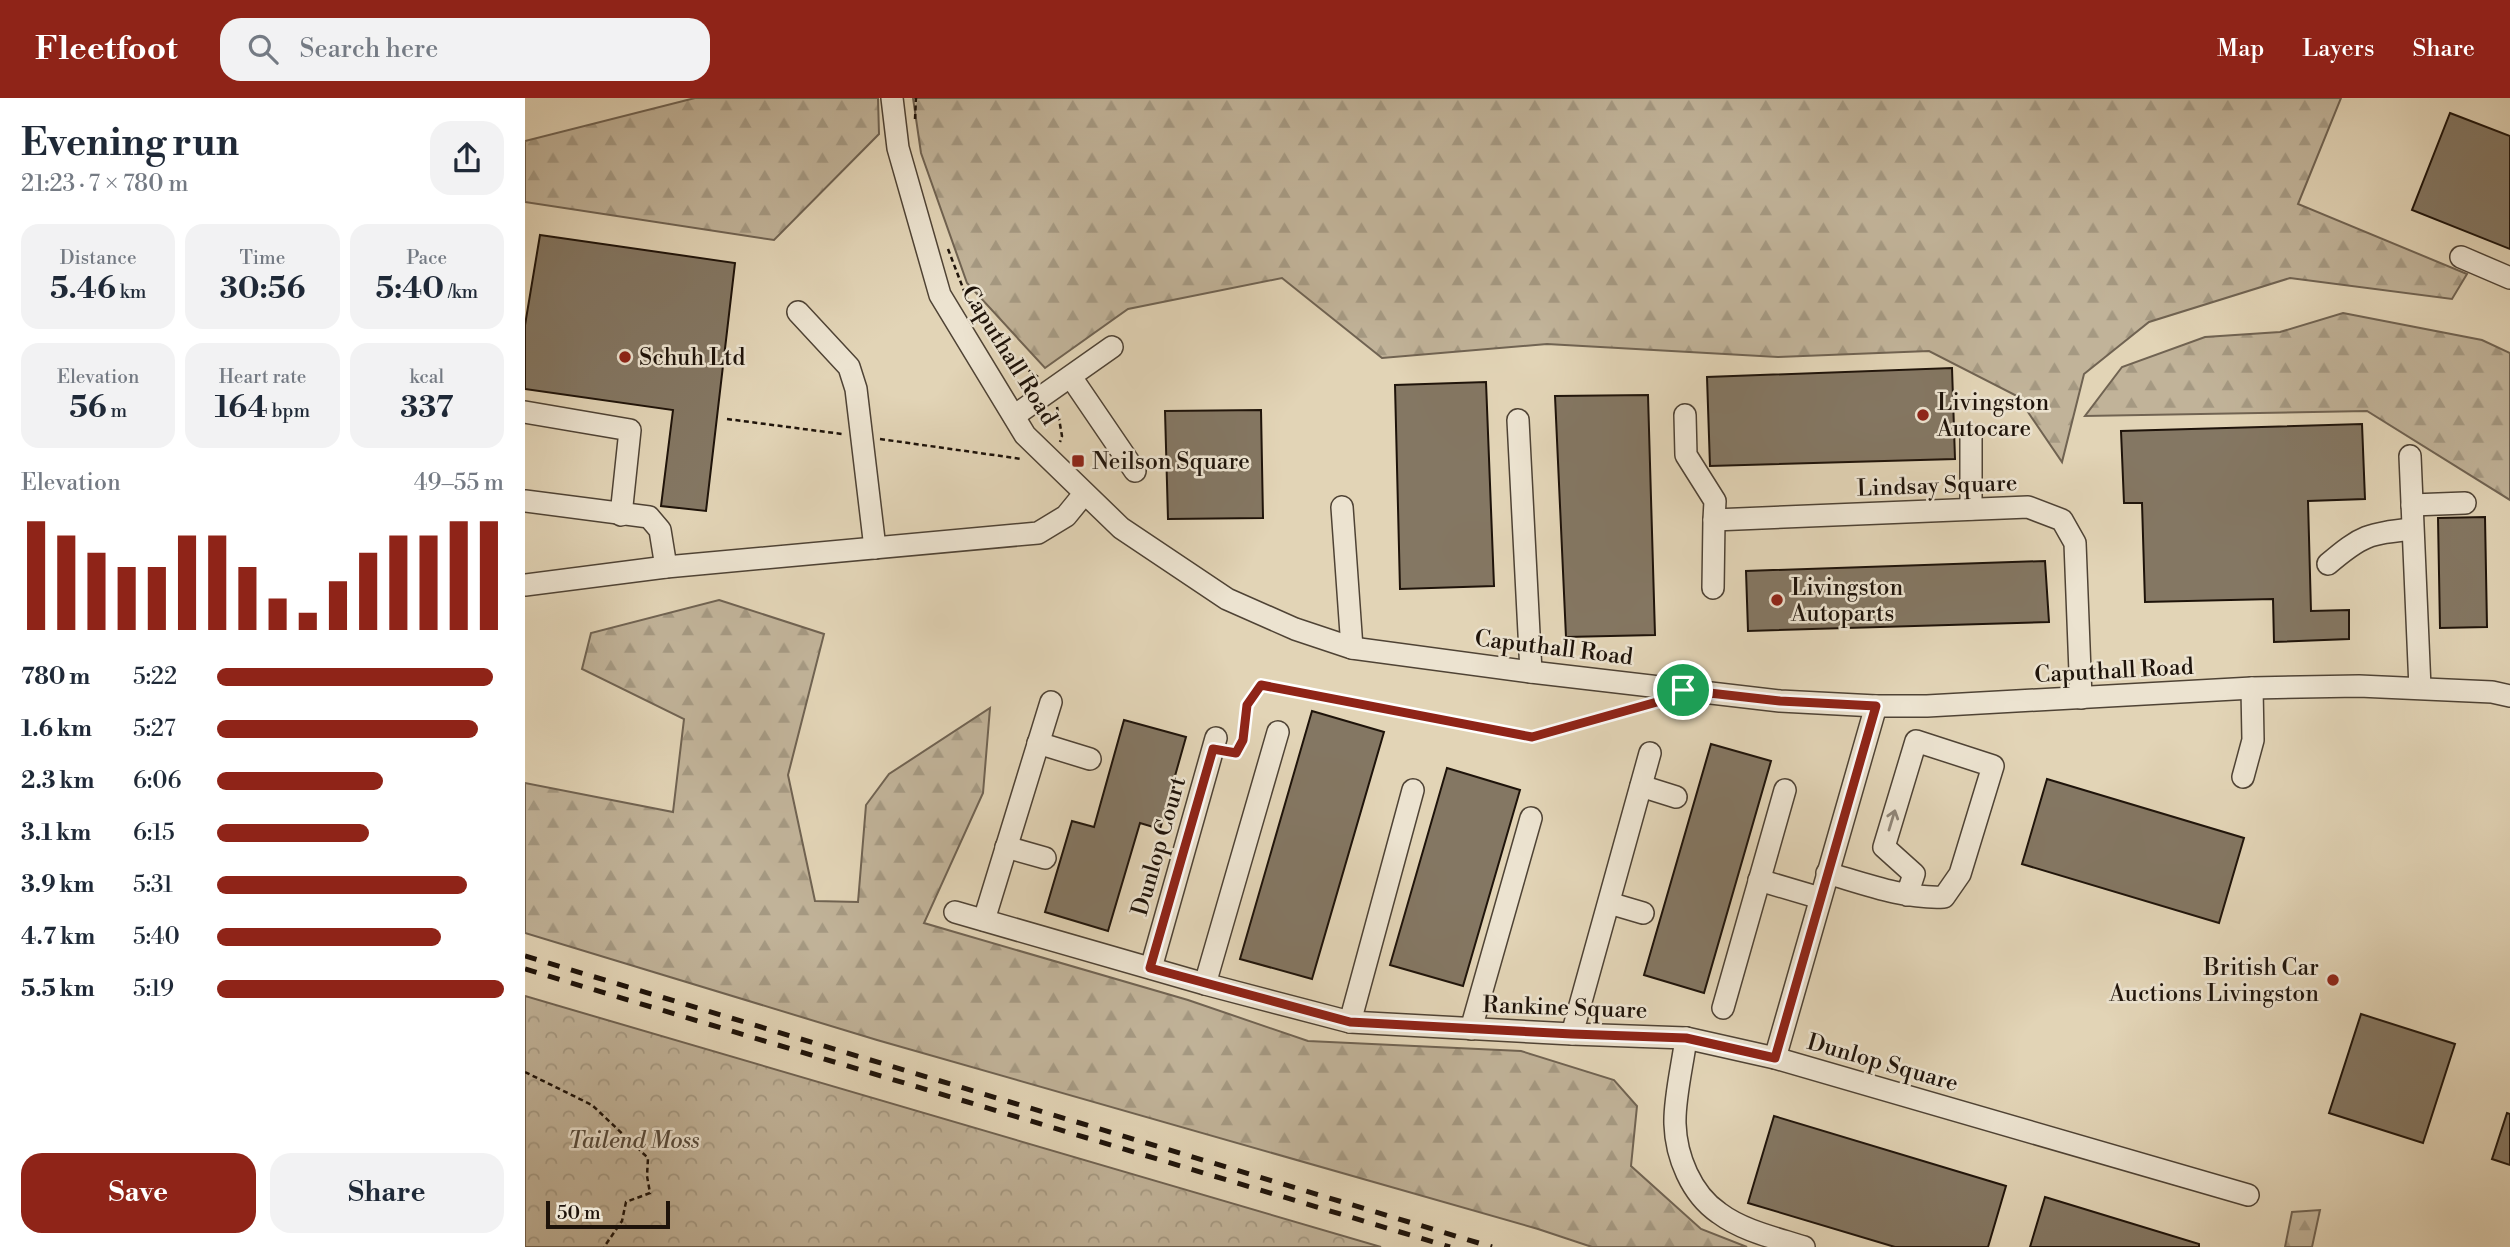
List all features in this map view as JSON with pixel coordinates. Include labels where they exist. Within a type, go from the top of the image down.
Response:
[{"type":"street","name":"Caputhall Road","points":[[892,98],[898,148],[940,295],[1025,435],[1121,528],[1227,598],[1296,629],[1352,648],[1780,701],[1876,706],[2252,688],[2359,686],[2492,692],[2510,696]]},
{"type":"street","points":[[2462,257],[2510,278]]},
{"type":"street","points":[[798,312],[849,367],[856,389],[875,548]]},
{"type":"street","points":[[1014,416],[1112,347]]},
{"type":"street","points":[[1062,383],[1135,471]]},
{"type":"street","points":[[525,412],[630,430],[621,515]]},
{"type":"street","points":[[1685,415],[1686,455],[1715,501],[1713,587]]},
{"type":"street","points":[[1518,420],[1531,672]]},
{"type":"street","points":[[1971,435],[1972,509]]},
{"type":"street","points":[[2410,456],[2420,688]]},
{"type":"street","points":[[525,585],[666,567],[1038,533],[1066,516],[1084,494]]},
{"type":"street","points":[[525,501],[649,517],[660,530],[666,567]]},
{"type":"street","points":[[2411,505],[2465,503]]},
{"type":"street","points":[[1342,507],[1352,648]]},
{"type":"street","name":"Lindsay Square","points":[[1714,520],[2028,507],[2062,520],[2075,543],[2081,698]]},
{"type":"street","points":[[2328,564],[2357,540],[2379,533],[2412,529]]},
{"type":"street","points":[[2243,778],[2253,740],[2252,688]]},
{"type":"street","points":[[984,920],[1051,702]]},
{"type":"street","name":"Dunlop Square","points":[[1876,706],[1775,1058],[2248,1195]]},
{"type":"street","points":[[1205,984],[1278,732]]},
{"type":"street","points":[[1827,873],[1907,895],[1922,898],[1944,897],[1960,874],[1993,766],[1916,741],[1884,847],[1914,874],[1907,895]]},
{"type":"street","points":[[1038,743],[1090,759]]},
{"type":"street","name":"Dunlop Court","points":[[1150,968],[1214,744]]},
{"type":"street","points":[[1572,1034],[1650,753]]},
{"type":"street","points":[[1641,786],[1676,797]]},
{"type":"street","points":[[1350,1022],[1413,790]]},
{"type":"street","points":[[1723,1007],[1785,790]]},
{"type":"street","points":[[1471,1029],[1531,818]]},
{"type":"street","points":[[1006,847],[1045,858]]},
{"type":"street","points":[[1759,880],[1820,898]]},
{"type":"street","points":[[1609,904],[1643,913]]},
{"type":"street","name":"Rankine Square","points":[[955,912],[1205,984],[1350,1022],[1686,1038],[1775,1058]]},
{"type":"street","points":[[1686,1038],[1674,1123],[1680,1159],[1698,1192],[1719,1213],[1757,1233],[1804,1247]]},
{"type":"path","points":[[915,121],[916,98]]},
{"type":"path","points":[[947,245],[966,296],[982,326]]},
{"type":"path","points":[[727,419],[1054,464],[1062,436],[1062,383],[993,345]]},
{"type":"path","points":[[1214,744],[1236,753],[1243,740],[1247,705],[1261,685],[1532,737],[1657,702]]},
{"type":"path","points":[[525,1072],[592,1105],[648,1158],[650,1193],[626,1202],[622,1222],[604,1247]]},
{"type":"green space","points":[[695,98],[878,98],[879,134],[774,240],[525,202],[525,141]]},
{"type":"green space","points":[[913,98],[2341,98],[2298,204],[2467,274],[2452,299],[2290,278],[2149,322],[2084,374],[2062,462],[2017,396],[1929,351],[1778,357],[1547,344],[1382,358],[1282,278],[1128,309],[1045,368],[967,283],[921,153]]},
{"type":"green space","points":[[2343,313],[2482,340],[2510,353],[2510,500],[2367,411],[2085,416],[2122,367],[2205,337],[2280,332]]},
{"type":"green space","points":[[719,600],[824,634],[788,775],[815,901],[858,902],[866,805],[889,774],[990,708],[983,793],[924,923],[1188,1000],[1308,1041],[1521,1051],[1614,1080],[1637,1106],[1631,1166],[1701,1229],[1747,1247],[1592,1247],[1538,1229],[877,1040],[525,933],[525,783],[673,812],[684,719],[582,669],[591,633]]},
{"type":"green space","name":"Tailend Moss","points":[[525,996],[1381,1247],[525,1247]]},
{"type":"green space","points":[[2320,1210],[2312,1247],[2285,1247],[2292,1212]]},
{"type":"building","points":[[2450,113],[2510,136],[2510,249],[2412,210]]},
{"type":"building","name":"Schuh Ltd","points":[[540,235],[735,263],[706,511],[661,506],[673,410],[525,389],[525,325]]},
{"type":"building","points":[[1952,368],[1955,459],[1710,466],[1707,377]]},
{"type":"building","points":[[1486,382],[1494,586],[1400,589],[1395,385]]},
{"type":"building","points":[[1648,395],[1655,635],[1566,637],[1555,396]]},
{"type":"building","points":[[1261,410],[1263,518],[1168,519],[1165,411]]},
{"type":"building","points":[[2362,424],[2365,499],[2308,501],[2311,611],[2349,610],[2349,639],[2274,642],[2273,599],[2145,602],[2142,503],[2124,503],[2121,431]]},
{"type":"building","points":[[2485,517],[2487,627],[2440,628],[2438,518]]},
{"type":"building","points":[[2045,561],[2049,622],[1748,631],[1746,571]]},
{"type":"building","points":[[1312,711],[1384,732],[1312,979],[1240,959]]},
{"type":"building","points":[[1124,720],[1186,737],[1160,829],[1140,823],[1108,931],[1045,912],[1072,821],[1094,827]]},
{"type":"building","points":[[1711,744],[1771,761],[1704,993],[1644,975]]},
{"type":"building","points":[[1447,768],[1520,790],[1463,986],[1390,965]]},
{"type":"building","points":[[2047,779],[2244,838],[2219,923],[2022,864]]},
{"type":"building","points":[[2361,1014],[2455,1044],[2423,1143],[2329,1113]]},
{"type":"building","points":[[2507,1113],[2510,1114],[2510,1165],[2492,1159]]},
{"type":"building","points":[[1774,1116],[2006,1186],[1988,1247],[1895,1247],[1748,1203]]},
{"type":"building","points":[[2045,1197],[2199,1244],[2199,1247],[2030,1247]]},
{"type":"railway","points":[[525,956],[1492,1247]]},
{"type":"railway","points":[[525,969],[1450,1247]]},
{"type":"place","name":"Schuh Ltd","points":[[625,357]]},
{"type":"place","name":"Livingston Autocare","points":[[1923,415]]},
{"type":"place","name":"Neilson Square","points":[[1078,461]]},
{"type":"place","name":"Livingston Autoparts","points":[[1777,600]]},
{"type":"place","name":"British Car Auctions Livingston","points":[[2333,980]]},
{"type":"route","points":[[1261,685],[1532,737],[1657,702],[1683,690],[1780,701],[1876,706],[1775,1058],[1686,1038],[1350,1022],[1150,968],[1213,749],[1236,753],[1243,740],[1247,705],[1261,685]]}]
